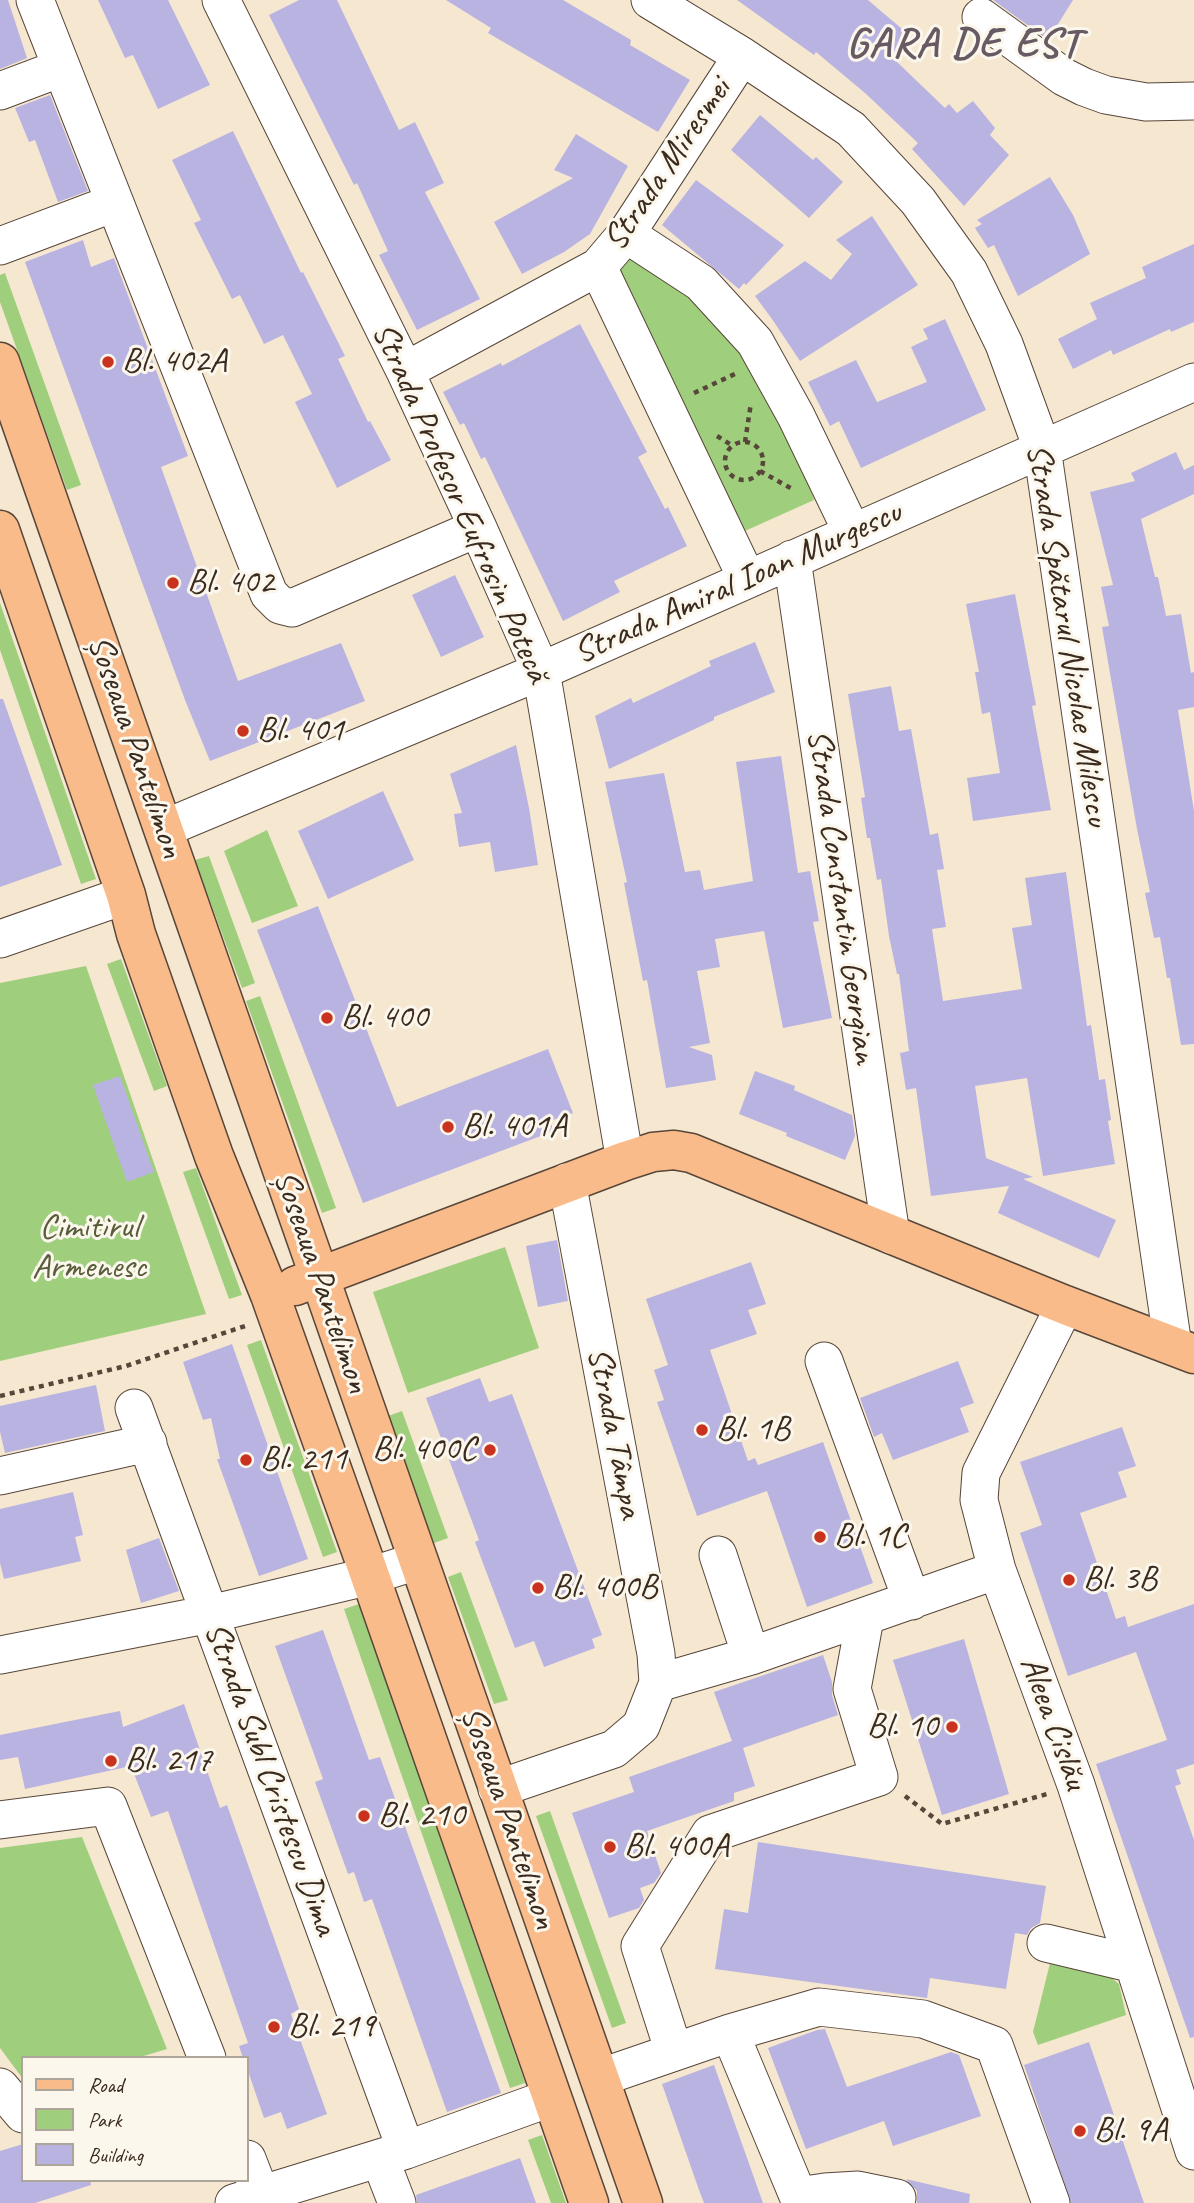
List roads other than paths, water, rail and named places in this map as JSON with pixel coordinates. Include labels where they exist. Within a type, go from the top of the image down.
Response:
[{"type":"main road","name":"Șoseaua Pantelimon","points":[[0,362],[642,2203]]},
{"type":"main road","name":"Șoseaua Pantelimon","points":[[0,530],[126,895],[136,934],[370,1576],[550,2098],[589,2203]]},
{"type":"main road","points":[[273,1305],[319,1277],[625,1161],[653,1152],[674,1150],[691,1153],[1065,1305],[1184,1350]]},
{"type":"street","points":[[35,0],[269,594],[280,605],[292,608],[478,528]]},
{"type":"street","name":"Strada Profesor Eufrosin Potecă","points":[[220,0],[405,371],[541,671],[625,1161]]},
{"type":"street","name":"Strada Spătarul Nicolae Milescu","points":[[650,0],[742,56],[850,129],[918,201],[969,272],[1004,344],[1042,447],[1184,1350]]},
{"type":"street","points":[[981,16],[1064,76],[1084,87],[1105,95],[1146,102],[1194,101]]},
{"type":"street","name":"Strada Miresmei","points":[[405,371],[598,267],[626,234],[742,56]]},
{"type":"street","points":[[0,91],[61,68]]},
{"type":"street","points":[[0,246],[114,203]]},
{"type":"street","points":[[626,234],[701,283],[755,342],[796,416],[852,532]]},
{"type":"street","points":[[598,267],[747,579]]},
{"type":"street","name":"Strada Amiral Ioan Murgescu","points":[[163,829],[541,671],[1194,382]]},
{"type":"street","name":"Strada Constantin Georgian","points":[[792,559],[891,1235]]},
{"type":"street","points":[[0,939],[126,895]]},
{"type":"street","name":"Strada Tâmpa","points":[[498,1789],[614,1749],[642,1726],[658,1683],[656,1654],[567,1182]]},
{"type":"street","name":"Aleea Cislău","points":[[1065,1305],[981,1473],[979,1500],[997,1570],[1076,1785],[1134,1964],[1184,2087],[1194,2151]]},
{"type":"street","points":[[824,1361],[912,1601]]},
{"type":"street","name":"Strada Subl Cristescu Dima","points":[[134,1408],[210,1614],[393,2155],[397,2203]]},
{"type":"street","points":[[0,1476],[148,1443]]},
{"type":"street","points":[[718,1556],[751,1656]]},
{"type":"street","points":[[0,1655],[210,1614],[370,1576],[418,1561]]},
{"type":"street","points":[[658,1683],[751,1656],[997,1570]]},
{"type":"street","points":[[674,2053],[640,1946],[710,1834],[879,1777],[852,1689],[865,1618]]},
{"type":"street","points":[[0,1820],[108,1806],[206,2056]]},
{"type":"street","points":[[1046,1943],[1134,1964]]},
{"type":"street","points":[[599,2078],[730,2033],[819,2007],[923,2019],[994,2045],[1051,2203]]},
{"type":"street","points":[[730,2033],[799,2199],[825,2192],[858,2190],[897,2198]]},
{"type":"street","points":[[0,2087],[21,2112]]},
{"type":"street","points":[[247,2199],[393,2155],[550,2098]]},
{"type":"place","name":"Bl. 402A","points":[[108,362]]},
{"type":"place","name":"Bl. 402","points":[[173,583]]},
{"type":"place","name":"Bl. 401","points":[[243,731]]},
{"type":"place","name":"Bl. 400","points":[[327,1018]]},
{"type":"place","name":"Bl. 401A","points":[[448,1127]]},
{"type":"place","name":"Bl. 1B","points":[[702,1430]]},
{"type":"place","name":"Bl. 400C","points":[[490,1450]]},
{"type":"place","name":"Bl. 211","points":[[246,1460]]},
{"type":"place","name":"Bl. 1C","points":[[820,1537]]},
{"type":"place","name":"Bl. 3B","points":[[1069,1580]]},
{"type":"place","name":"Bl. 400B","points":[[538,1588]]},
{"type":"place","name":"Bl. 10","points":[[952,1727]]},
{"type":"place","name":"Bl. 217","points":[[111,1761]]},
{"type":"place","name":"Bl. 210","points":[[364,1816]]},
{"type":"place","name":"Bl. 400A","points":[[610,1847]]},
{"type":"place","name":"Bl. 219","points":[[274,2027]]},
{"type":"place","name":"Bl. 9A","points":[[1080,2131]]},
{"type":"district","name":"GARA DE EST","points":[[964,45]]},
{"type":"park label","name":"Cimitirul Armenesc","points":[[89,1248]]}]
